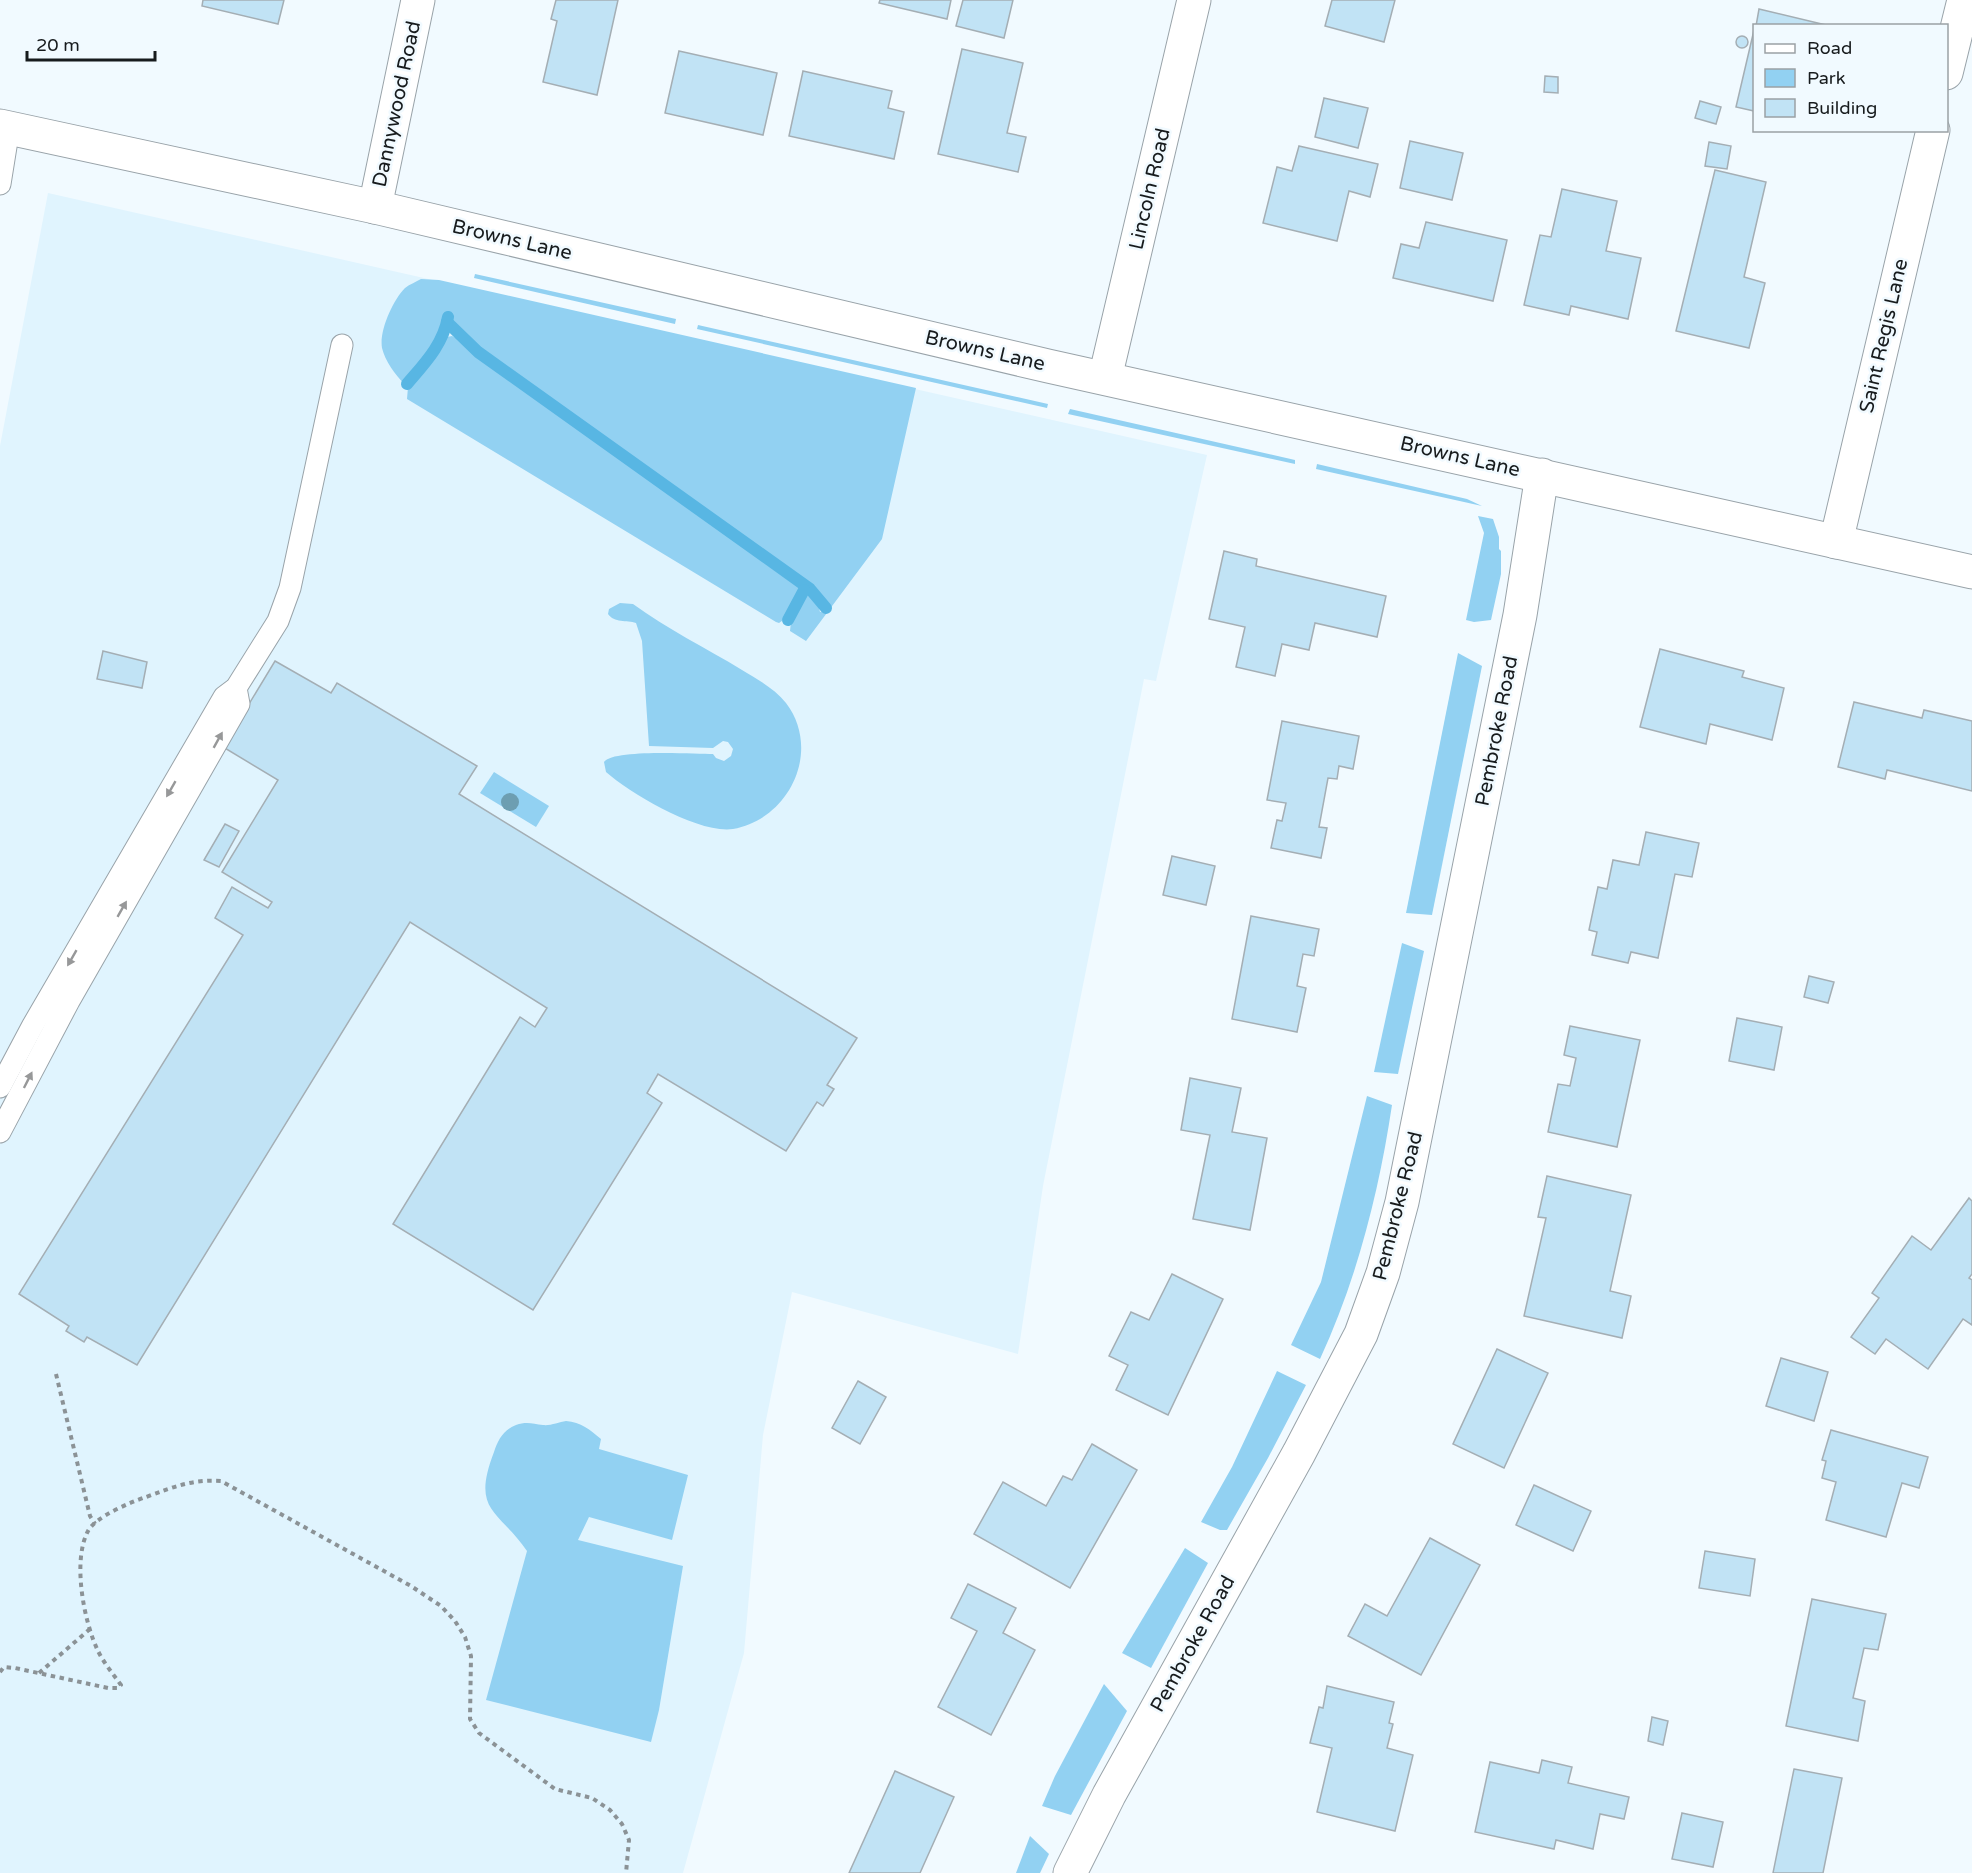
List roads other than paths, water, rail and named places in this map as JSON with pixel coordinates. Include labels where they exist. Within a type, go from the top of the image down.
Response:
[{"type":"street","name":"Dannywood Road","points":[[375,207],[418,0]]},
{"type":"street","name":"Lincoln Road","points":[[1105,378],[1194,0]]},
{"type":"street","points":[[1948,69],[1964,0]]},
{"type":"street","name":"Browns Lane","points":[[5,127],[375,207],[1105,378],[1972,572]]},
{"type":"street","name":"Saint Regis Lane","points":[[1836,542],[1933,132]]},
{"type":"street","name":"Pembroke Road","points":[[1070,1873],[1109,1795],[1299,1453],[1361,1334],[1383,1273],[1402,1202],[1521,615],[1542,475]]},
{"type":"lane","points":[[0,184],[5,127]]},
{"type":"lane","points":[[0,1087],[33,1025],[224,697],[236,688],[278,621],[290,588],[342,345]]},
{"type":"lane","points":[[0,1132],[69,1001],[239,704],[236,688]]},
{"type":"waterway","points":[[407,384],[437,345],[448,317]]},
{"type":"waterway","points":[[447,322],[478,352],[810,589],[826,608]]},
{"type":"waterway","points":[[788,620],[804,590]]}]
